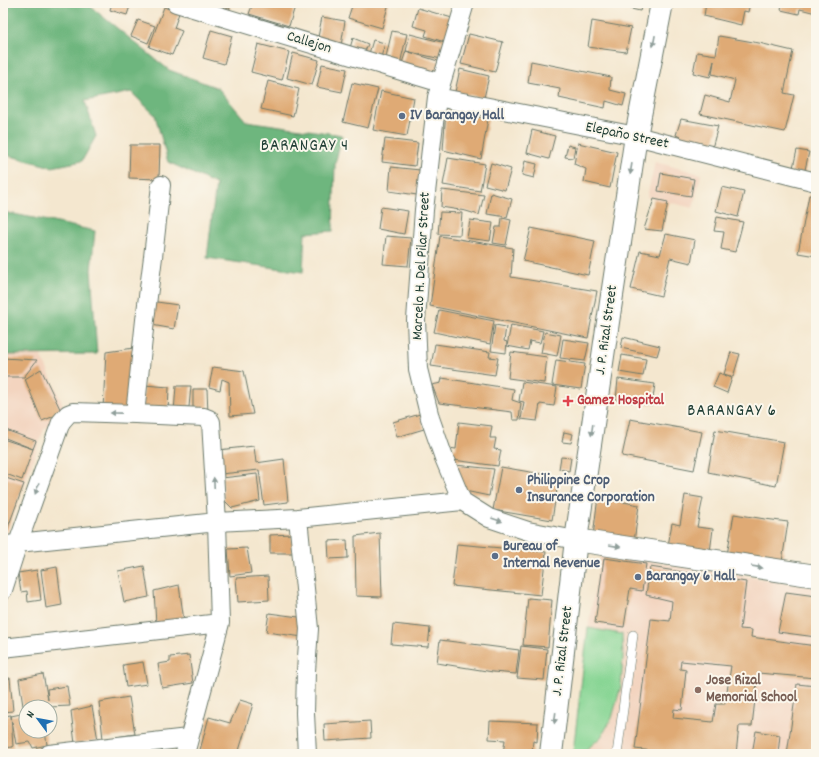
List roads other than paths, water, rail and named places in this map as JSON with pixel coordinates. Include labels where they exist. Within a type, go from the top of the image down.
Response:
[{"type":"main road","name":"J. P. Rizal Street","points":[[552,754],[576,540],[636,136],[662,3]]},
{"type":"main road","points":[[576,540],[816,576]]},
{"type":"street","name":"Callejon","points":[[176,3],[439,90]]},
{"type":"street","name":"Marcelo H. Del Pilar Street","points":[[462,502],[430,418],[418,369],[416,320],[424,210],[439,90],[465,3]]},
{"type":"street","name":"Elepaño Street","points":[[439,90],[636,136],[816,182]]},
{"type":"street","points":[[136,414],[144,320],[161,185]]},
{"type":"street","points":[[3,590],[10,544],[61,422],[68,414],[73,412],[136,414],[204,417],[209,419],[211,422],[217,522],[220,624],[187,746],[49,754]]},
{"type":"street","points":[[10,544],[217,522],[298,518],[462,502],[489,518],[528,531],[576,540]]},
{"type":"street","points":[[298,518],[309,629],[305,713],[307,754]]},
{"type":"street","points":[[3,648],[220,624]]},
{"type":"lane","points":[[617,754],[633,635]]},
{"type":"place","name":"IV Barangay Hall","points":[[402,116]]},
{"type":"place","name":"Gamez Hospital","points":[[568,401]]},
{"type":"place","name":"Philippine Crop Insurance Corporation","points":[[519,490]]},
{"type":"place","name":"Bureau of Internal Revenue","points":[[495,556]]},
{"type":"place","name":"Barangay 6 Hall","points":[[638,577]]},
{"type":"place","name":"Jose Rizal Memorial School","points":[[698,690]]},
{"type":"district","name":"BARANGAY 4","points":[[305,147]]},
{"type":"district","name":"BARANGAY 6","points":[[732,412]]}]
